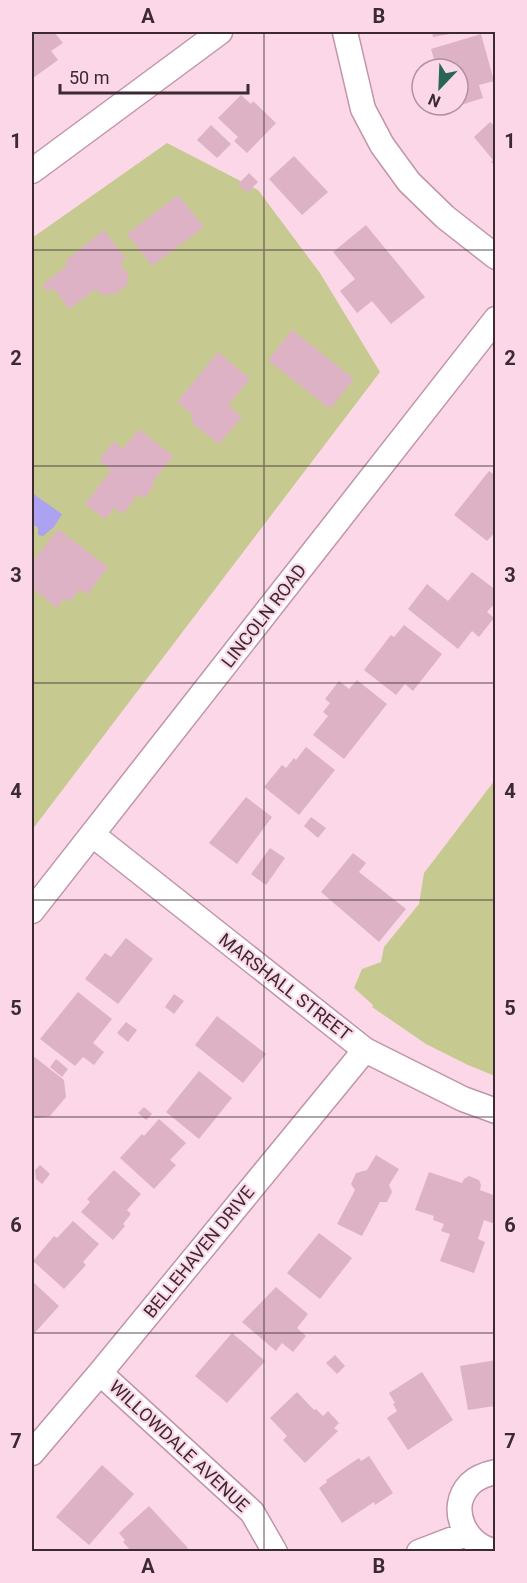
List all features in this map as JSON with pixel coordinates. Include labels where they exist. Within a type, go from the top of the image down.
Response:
[{"type":"street","points":[[32,171],[220,32]]},
{"type":"street","points":[[345,32],[363,109],[382,145],[409,182],[445,217],[495,257]]},
{"type":"street","name":"LINCOLN ROAD","points":[[32,911],[495,319]]},
{"type":"street","name":"MARSHALL STREET","points":[[93,835],[365,1050],[463,1099],[495,1111]]},
{"type":"street","name":"BELLEHAVEN DRIVE","points":[[32,1453],[365,1050]]},
{"type":"street","name":"WILLOWDALE AVENUE","points":[[100,1373],[252,1512],[275,1551]]},
{"type":"street","points":[[495,1472],[483,1475],[471,1484],[463,1495],[460,1507],[460,1521],[466,1534],[480,1547],[495,1551]]},
{"type":"street","points":[[419,1551],[466,1534]]},
{"type":"green space","points":[[167,143],[258,190],[320,273],[380,372],[32,830],[32,238]]},
{"type":"green space","points":[[495,780],[495,1076],[426,1044],[372,1007],[373,1005],[354,988],[362,969],[381,962],[384,947],[419,904],[424,873]]},
{"type":"shaded area","points":[[32,493],[62,514],[54,527],[43,536],[38,535],[38,528],[32,523]]},
{"type":"building","points":[[32,32],[54,32],[63,43],[51,51],[58,60],[33,78],[32,76]]},
{"type":"building","points":[[432,32],[456,32],[456,33],[433,37]]},
{"type":"building","points":[[481,34],[494,81],[479,85],[483,98],[470,102],[470,57],[433,57],[431,49]]},
{"type":"building","points":[[241,95],[251,104],[253,101],[276,123],[247,153],[234,141],[238,137],[218,118]]},
{"type":"building","points":[[490,122],[496,127],[496,166],[474,137]]},
{"type":"building","points":[[211,125],[231,144],[217,158],[197,140]]},
{"type":"building","points":[[294,156],[328,192],[302,215],[269,179]]},
{"type":"building","points":[[249,173],[258,182],[247,193],[238,184]]},
{"type":"building","points":[[178,195],[204,227],[152,266],[127,234]]},
{"type":"building","points":[[366,225],[425,297],[391,324],[372,301],[357,313],[340,291],[355,279],[333,252]]},
{"type":"building","points":[[104,230],[126,259],[120,264],[128,274],[127,285],[115,294],[102,295],[96,289],[69,309],[53,288],[48,292],[42,285],[68,265],[65,261]]},
{"type":"building","points":[[292,330],[354,379],[330,409],[268,360]]},
{"type":"building","points":[[218,352],[250,379],[228,405],[242,417],[219,444],[191,422],[193,415],[177,402]]},
{"type":"building","points":[[139,429],[173,456],[152,483],[154,485],[144,499],[138,494],[123,514],[114,508],[105,519],[85,504],[111,470],[99,460],[114,441],[123,449]]},
{"type":"building","points":[[489,471],[496,476],[496,531],[487,541],[454,515]]},
{"type":"building","points":[[58,529],[108,567],[87,595],[80,589],[69,602],[64,598],[57,608],[32,588],[32,563]]},
{"type":"building","points":[[472,572],[496,590],[496,602],[487,612],[494,618],[479,637],[472,631],[458,649],[408,609],[427,584],[448,601]]},
{"type":"building","points":[[404,625],[442,654],[413,691],[405,684],[396,695],[364,670],[391,635],[394,637]]},
{"type":"building","points":[[357,680],[387,704],[344,759],[313,735],[328,716],[323,712],[330,703],[325,699],[339,681],[349,689]]},
{"type":"building","points":[[306,747],[335,770],[299,815],[264,787],[282,765],[286,768]]},
{"type":"building","points":[[246,797],[272,817],[237,864],[209,843]]},
{"type":"building","points":[[311,817],[326,828],[318,838],[304,826]]},
{"type":"building","points":[[270,848],[285,858],[266,885],[251,874]]},
{"type":"building","points":[[353,853],[366,863],[359,872],[406,909],[379,942],[321,892]]},
{"type":"building","points":[[126,938],[153,959],[118,1004],[85,979],[105,953],[111,957]]},
{"type":"building","points":[[78,992],[112,1019],[93,1043],[104,1052],[94,1065],[83,1057],[75,1066],[40,1039]]},
{"type":"building","points":[[174,994],[184,1001],[174,1014],[165,1007]]},
{"type":"building","points":[[217,1016],[266,1054],[243,1083],[195,1045]]},
{"type":"building","points":[[126,1022],[137,1030],[128,1042],[117,1033]]},
{"type":"building","points":[[32,1055],[64,1080],[66,1097],[50,1116],[36,1118],[32,1114]]},
{"type":"building","points":[[56,1059],[68,1069],[62,1077],[50,1067]]},
{"type":"building","points":[[199,1071],[232,1098],[199,1139],[166,1112]]},
{"type":"building","points":[[144,1107],[152,1114],[146,1120],[138,1113]]},
{"type":"building","points":[[159,1119],[186,1143],[170,1160],[176,1165],[154,1189],[120,1158]]},
{"type":"building","points":[[376,1155],[399,1169],[389,1185],[392,1192],[387,1202],[380,1202],[362,1236],[337,1224],[355,1190],[351,1184],[356,1173],[367,1170]]},
{"type":"building","points":[[40,1165],[50,1174],[42,1184],[36,1179],[35,1170]]},
{"type":"building","points":[[114,1170],[141,1194],[127,1210],[131,1214],[123,1224],[125,1226],[113,1240],[81,1212],[90,1202],[87,1199]]},
{"type":"building","points":[[429,1172],[462,1183],[469,1176],[479,1180],[480,1190],[496,1196],[496,1222],[495,1224],[484,1220],[478,1239],[485,1242],[474,1273],[440,1261],[450,1234],[441,1231],[444,1224],[433,1220],[434,1216],[415,1210]]},
{"type":"building","points":[[73,1221],[99,1244],[83,1262],[86,1265],[64,1289],[33,1261],[54,1236],[57,1238]]},
{"type":"building","points":[[319,1233],[352,1258],[320,1299],[287,1273]]},
{"type":"building","points":[[32,1281],[59,1306],[32,1336]]},
{"type":"building","points":[[276,1287],[308,1314],[297,1328],[306,1336],[293,1352],[282,1343],[276,1351],[242,1322]]},
{"type":"building","points":[[232,1333],[265,1361],[227,1403],[195,1376]]},
{"type":"building","points":[[335,1355],[345,1366],[337,1374],[326,1363]]},
{"type":"building","points":[[496,1360],[495,1406],[468,1410],[460,1366]]},
{"type":"building","points":[[422,1372],[453,1420],[408,1450],[387,1418],[397,1411],[389,1393]]},
{"type":"building","points":[[297,1392],[314,1410],[316,1409],[323,1416],[328,1411],[339,1423],[334,1428],[338,1431],[305,1463],[283,1440],[287,1436],[270,1418]]},
{"type":"building","points":[[369,1456],[393,1493],[375,1505],[374,1502],[342,1523],[319,1488],[327,1482],[326,1480],[359,1458],[361,1461]]},
{"type":"building","points":[[102,1465],[134,1494],[89,1545],[56,1517]]},
{"type":"building","points":[[149,1506],[188,1548],[184,1552],[132,1552],[123,1542],[125,1540],[119,1533]]}]
